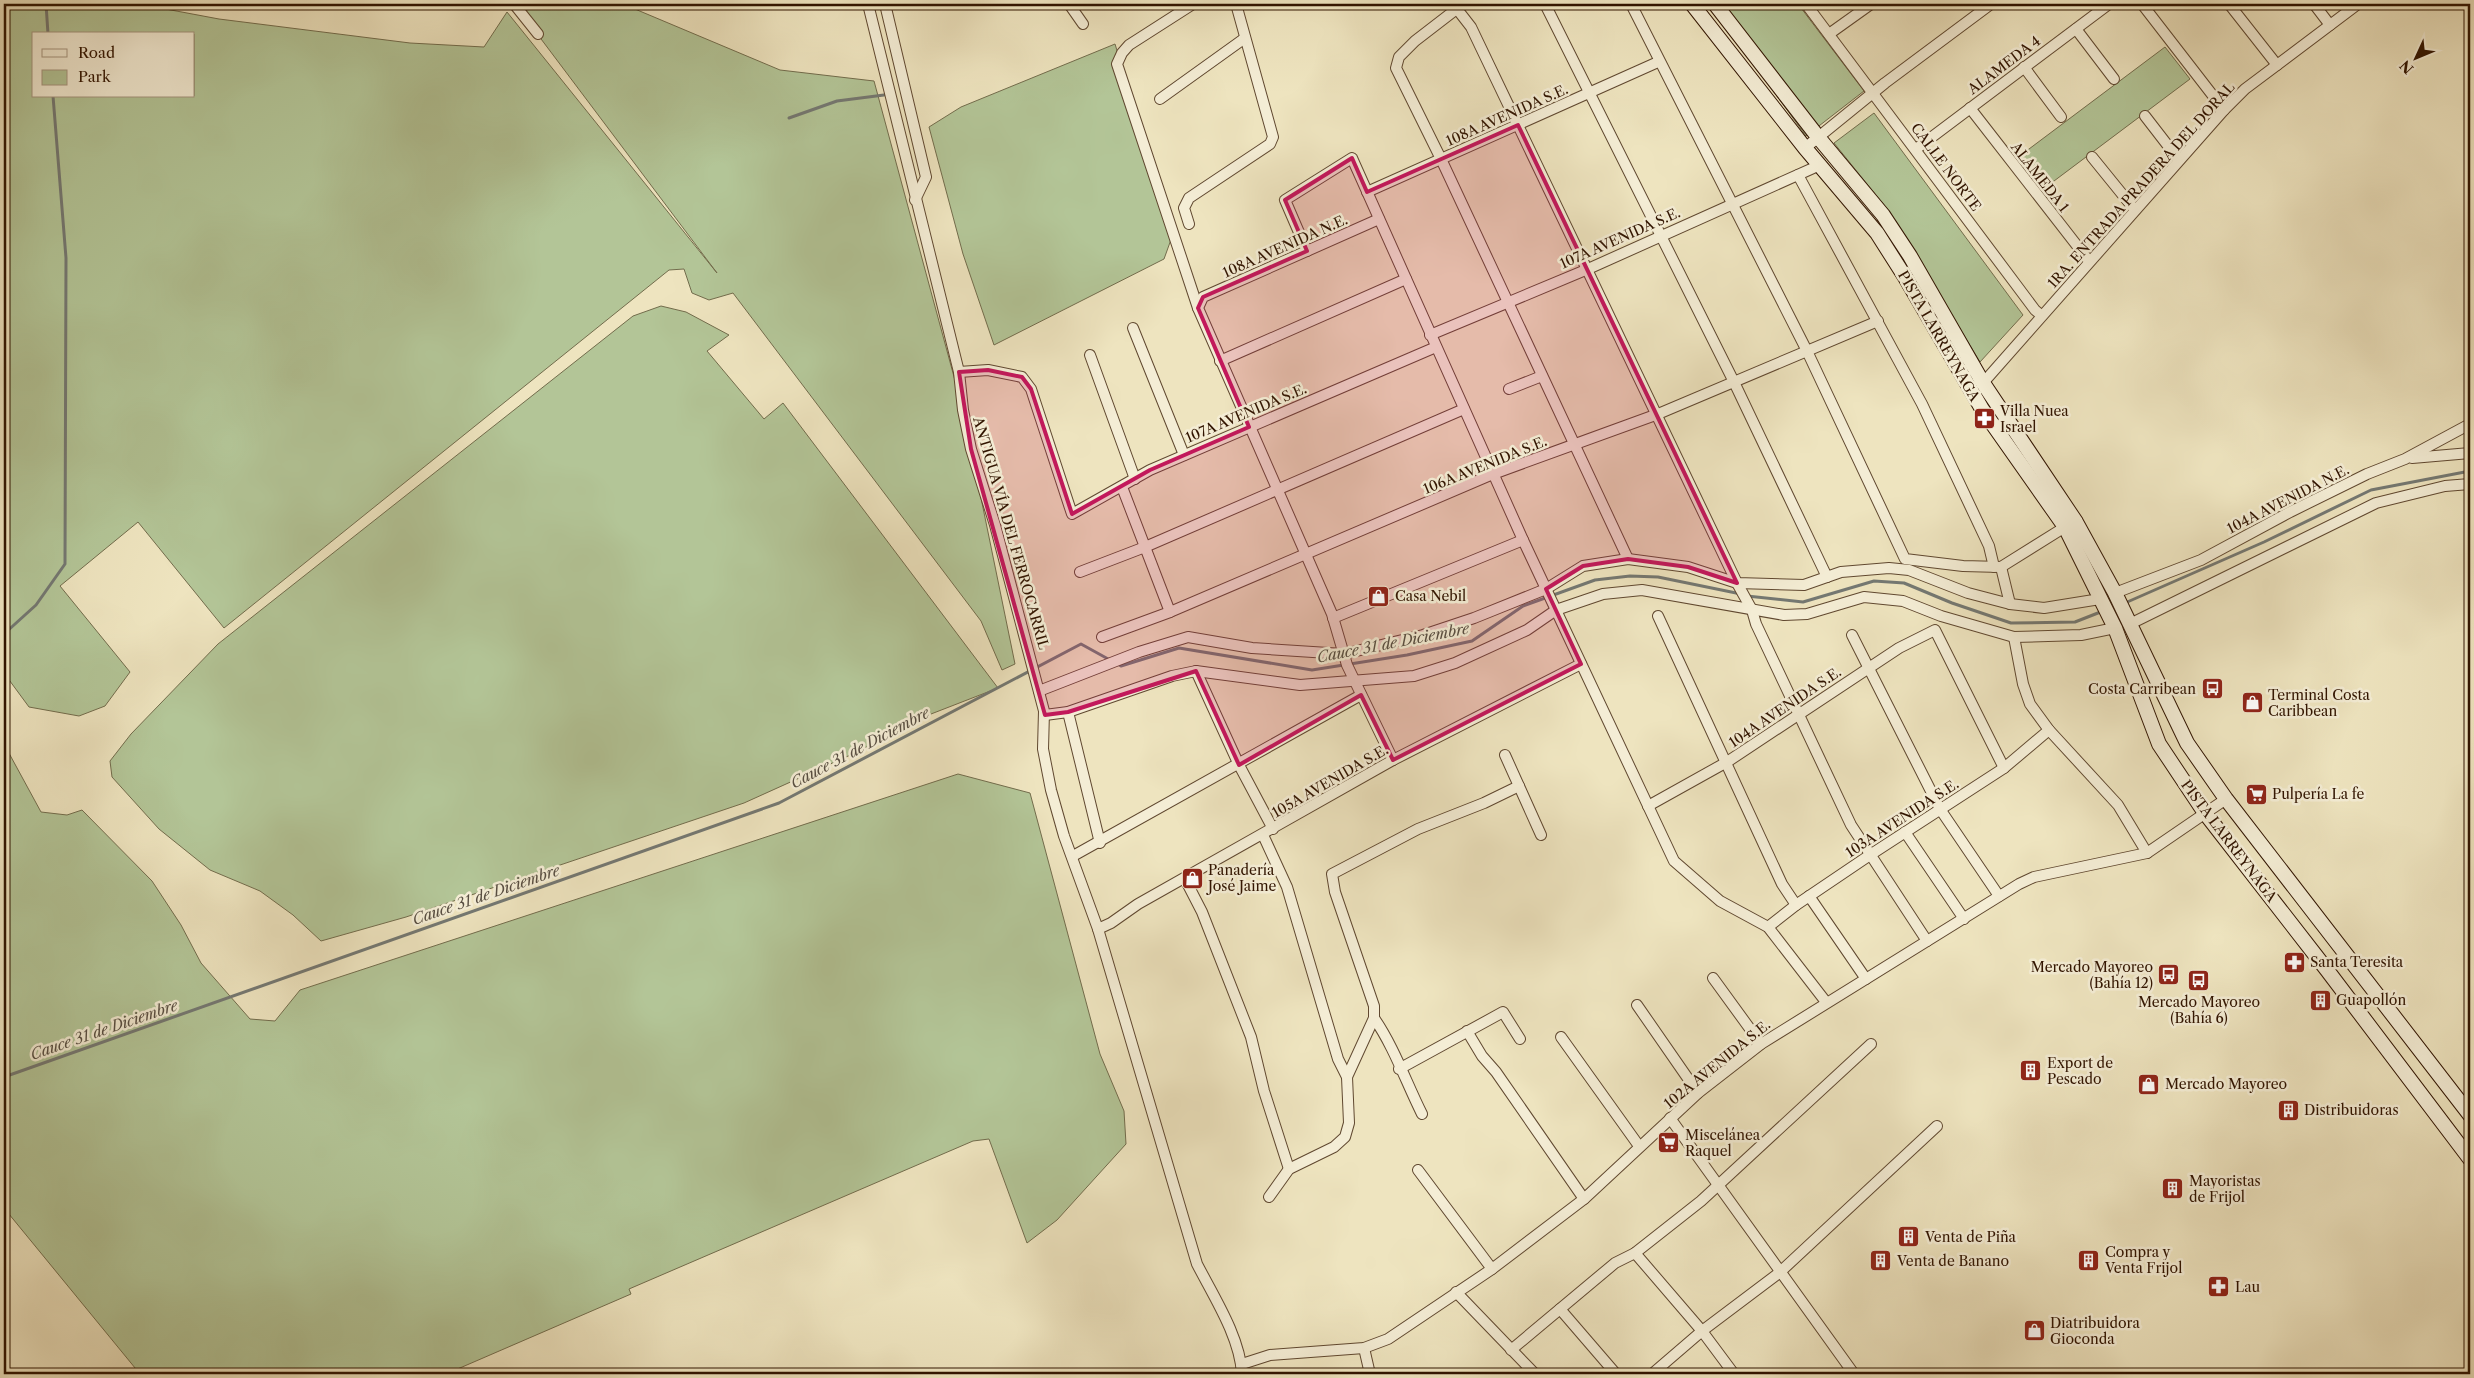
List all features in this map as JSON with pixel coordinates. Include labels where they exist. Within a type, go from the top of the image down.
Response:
[{"type":"main road","name":"PISTA LARREYNAGA","points":[[1692,4],[1805,148],[1877,233],[1982,408],[2065,527],[2114,626],[2160,744],[2205,813],[2470,1159]]},
{"type":"main road","name":"PISTA LARREYNAGA","points":[[1715,4],[1818,137],[1883,215],[1922,275],[1949,328],[1983,383],[2076,522],[2115,594],[2187,743],[2226,800],[2470,1115]]},
{"type":"street","points":[[514,4],[538,34]]},
{"type":"street","name":"ANTIGUA VÍA DEL FERROCARRIL","points":[[868,4],[959,372],[962,410],[970,449],[995,525],[1045,713],[1043,749],[1051,790],[1064,836],[1073,856],[1098,929],[1197,1264],[1224,1316],[1242,1369]]},
{"type":"street","points":[[885,4],[926,177],[915,200]]},
{"type":"street","points":[[1069,4],[1083,24]]},
{"type":"street","points":[[1193,4],[1129,45],[1122,53],[1117,64],[1198,308],[1249,427],[1307,554],[1333,618],[1355,682],[1394,760]]},
{"type":"street","points":[[1189,224],[1184,208],[1189,198],[1270,144],[1273,137],[1236,4]]},
{"type":"street","points":[[1544,4],[1734,382],[1827,577]]},
{"type":"street","points":[[1630,4],[1658,62],[1733,202],[1807,351],[1904,559]]},
{"type":"street","name":"CALLE NORTE","points":[[1806,4],[2035,310],[2041,315]]},
{"type":"street","points":[[1829,34],[1871,4]]},
{"type":"street","points":[[1805,148],[1873,93],[1991,4]]},
{"type":"street","name":"ALAMEDA 4","points":[[1916,149],[2109,4]]},
{"type":"street","points":[[2142,4],[2224,110]]},
{"type":"street","points":[[2229,4],[2277,65]]},
{"type":"street","points":[[2314,4],[2330,25]]},
{"type":"street","name":"1RA. ENTRADA PRADERA DEL DORAL","points":[[1983,383],[2041,315],[2224,110],[2245,89],[2358,4]]},
{"type":"street","points":[[1628,559],[1441,159],[1396,68],[1399,57],[1415,41],[1460,6],[1658,414],[1851,825],[1927,941]]},
{"type":"street","points":[[2076,29],[2114,79]]},
{"type":"street","points":[[1160,100],[1245,38]]},
{"type":"street","name":"108A AVENIDA S.E.","points":[[1367,192],[1658,62]]},
{"type":"street","points":[[2024,67],[2061,117]]},
{"type":"street","name":"ALAMEDA 1","points":[[1970,108],[2089,261]]},
{"type":"street","points":[[2144,116],[2180,160]]},
{"type":"street","points":[[2092,157],[2135,210]]},
{"type":"street","points":[[1307,251],[1285,200],[1352,158],[1523,540],[1674,861],[1720,901],[1768,927],[1826,1002]]},
{"type":"street","name":"107A AVENIDA S.E.","points":[[1430,334],[1588,269],[1733,202],[1820,165]]},
{"type":"street","points":[[1798,175],[1922,404],[1985,537],[2010,604]]},
{"type":"street","name":"108A AVENIDA N.E.","points":[[1198,308],[1203,297],[1379,219]]},
{"type":"street","points":[[1220,361],[1406,279]]},
{"type":"street","name":"106A AVENIDA S.E.","points":[[1102,637],[1170,612],[1494,474],[1658,414],[1878,321]]},
{"type":"street","points":[[1133,328],[1184,455]]},
{"type":"street","name":"107A AVENIDA S.E.","points":[[959,372],[988,370],[1022,377],[1031,389],[1072,514],[1150,470],[1436,347]]},
{"type":"street","points":[[1090,355],[1135,479]]},
{"type":"street","points":[[1509,389],[1542,376]]},
{"type":"street","points":[[1080,572],[1145,547],[1464,409]]},
{"type":"street","name":"104A AVENIDA N.E.","points":[[2115,594],[2201,560],[2290,512],[2367,474],[2405,459],[2470,424]]},
{"type":"street","points":[[2405,459],[2470,453]]},
{"type":"street","points":[[2129,622],[2376,503],[2445,486],[2470,484]]},
{"type":"street","points":[[1122,487],[1170,612]]},
{"type":"street","points":[[1890,568],[1904,559],[1963,566],[1997,567],[2065,527]]},
{"type":"street","points":[[1333,618],[1523,540]]},
{"type":"street","points":[[1040,694],[1119,659],[1188,637],[1252,648],[1344,654],[1423,635],[1474,618],[1547,591],[1584,566],[1628,559],[1688,567],[1744,597],[1784,615],[1807,614],[1864,597],[1903,601],[1949,619],[2014,637],[2081,636],[2114,626]]},
{"type":"street","points":[[1045,713],[1068,712],[1172,676],[1196,671],[1300,684],[1355,682],[1414,676],[1455,662],[1527,630],[1555,608],[1602,594],[1642,590],[1744,597],[1804,585],[1840,572],[1890,568],[1909,570],[1968,593],[2010,604],[2044,608],[2101,600]]},
{"type":"street","points":[[1658,616],[1782,884],[1796,905]]},
{"type":"street","name":"104A AVENIDA S.E.","points":[[1648,806],[1727,762],[1899,648],[1935,630],[2004,768]]},
{"type":"street","points":[[1852,635],[1940,809],[1999,896]]},
{"type":"street","points":[[2014,637],[2023,684],[2030,704],[2049,730],[2118,805],[2147,853]]},
{"type":"street","name":"105A AVENIDA S.E.","points":[[1098,929],[1111,924],[1138,904],[1394,760],[1581,664]]},
{"type":"street","points":[[1196,671],[1239,765],[1274,829]]},
{"type":"street","points":[[1073,856],[1100,843],[1361,695]]},
{"type":"street","points":[[1068,712],[1100,843]]},
{"type":"street","name":"103A AVENIDA S.E.","points":[[1768,927],[1809,896],[2004,768],[2049,730]]},
{"type":"street","points":[[1506,755],[1540,835]]},
{"type":"street","points":[[1347,1078],[1374,1018],[1374,1006],[1335,892],[1332,874],[1418,829],[1484,803],[1519,786]]},
{"type":"street","name":"102A AVENIDA S.E.","points":[[1242,1369],[1270,1355],[1364,1348],[1388,1338],[1492,1269],[1584,1199],[1698,1093],[1761,1044],[1826,1002],[1999,896],[2034,877],[2147,853],[2226,800]]},
{"type":"street","points":[[1905,832],[1964,919]]},
{"type":"street","points":[[1263,835],[1287,887],[1338,1059],[1347,1078],[1348,1123],[1345,1138],[1334,1147],[1289,1169],[1269,1197]]},
{"type":"street","points":[[1185,879],[1202,912],[1251,1037],[1264,1091],[1289,1169]]},
{"type":"street","points":[[1809,896],[1866,979]]},
{"type":"street","points":[[1713,978],[1761,1044]]},
{"type":"street","points":[[1637,1005],[1698,1093]]},
{"type":"street","points":[[1399,1069],[1503,1012],[1520,1039]]},
{"type":"street","points":[[1374,1018],[1386,1036],[1399,1069],[1422,1114]]},
{"type":"street","points":[[1467,1031],[1482,1056],[1496,1072],[1584,1199]]},
{"type":"street","points":[[1561,1037],[1640,1146]]},
{"type":"street","points":[[1511,1350],[1615,1264],[1635,1253],[1701,1201],[1718,1183],[1870,1044]]},
{"type":"street","points":[[1670,1118],[1718,1183],[1779,1273],[1854,1374]]},
{"type":"street","points":[[1652,1374],[1702,1331],[1779,1273],[1938,1126]]},
{"type":"street","points":[[1418,1170],[1492,1269]]},
{"type":"street","points":[[1635,1253],[1702,1331],[1734,1374]]},
{"type":"street","points":[[1456,1292],[1535,1374]]},
{"type":"street","points":[[1560,1309],[1616,1374]]},
{"type":"street","points":[[1364,1348],[1370,1374]]},
{"type":"highlighted area","points":[[1518,125],[1737,583],[1688,567],[1628,559],[1583,566],[1546,589],[1581,664],[1393,760],[1361,695],[1239,765],[1196,671],[1068,712],[1045,715],[971,449],[959,372],[988,370],[1022,377],[1031,389],[1072,514],[1150,470],[1249,427],[1198,308],[1203,297],[1307,251],[1285,200],[1352,158],[1367,192]]},
{"type":"green space","points":[[4,4],[139,4],[219,19],[410,43],[484,47],[507,12],[717,273],[520,11],[561,4],[623,4],[780,70],[874,81],[963,410],[1015,664],[1002,670],[981,621],[733,293],[709,300],[692,293],[684,269],[669,270],[224,628],[138,522],[60,586],[130,672],[105,706],[79,716],[29,707],[4,673]]},
{"type":"green space","points":[[1710,4],[1798,4],[1864,91],[1806,136]]},
{"type":"green space","points":[[1115,44],[1173,234],[1164,259],[994,345],[963,254],[929,127],[961,107]]},
{"type":"green space","points":[[2165,47],[2190,79],[2042,190],[2017,158]]},
{"type":"green space","points":[[1874,113],[2023,315],[1980,362],[1888,210],[1834,143]]},
{"type":"green space","points":[[661,306],[686,312],[729,335],[707,351],[764,419],[783,403],[998,688],[931,714],[857,752],[744,803],[406,917],[321,941],[293,915],[260,891],[210,870],[159,829],[112,777],[110,761],[131,734],[218,644],[633,316]]},
{"type":"green space","points":[[4,744],[41,812],[67,815],[82,810],[152,881],[181,925],[201,963],[250,1019],[275,1021],[300,990],[958,774],[1030,793],[1100,1054],[1124,1111],[1126,1144],[1057,1220],[1027,1243],[989,1139],[973,1141],[629,1289],[631,1294],[446,1374],[140,1374],[4,1208]]},
{"type":"waterway","points":[[46,4],[48,32]]},
{"type":"waterway","points":[[789,118],[837,101],[884,95]]},
{"type":"waterway","points":[[4,634],[36,605],[65,564],[66,258],[53,98]]},
{"type":"waterway","points":[[2125,603],[2264,542],[2371,490],[2470,471]]},
{"type":"waterway","name":"Cauce 31 de Diciembre","points":[[1118,664],[1121,666],[1179,648],[1312,670],[1407,655],[1472,641],[1523,606],[1595,580],[1630,576],[1658,577],[1741,594]]},
{"type":"waterway","points":[[1747,596],[1803,602],[1874,581],[1904,583],[1952,603],[2011,623],[2075,622],[2103,611]]},
{"type":"waterway","name":"Cauce 31 de Diciembre","points":[[4,1077],[779,803],[1081,644],[1110,660]]},
{"type":"place","name":"Villa Nuea Israel","points":[[1984,419]]},
{"type":"place","name":"Casa Nebil","points":[[1379,596]]},
{"type":"place","name":"Costa Carribean","points":[[2212,689]]},
{"type":"place","name":"Terminal Costa Caribbean","points":[[2252,703]]},
{"type":"place","name":"Pulpería La fe","points":[[2256,794]]},
{"type":"place","name":"Panadería José Jaime","points":[[1192,878]]},
{"type":"place","name":"Santa Teresita","points":[[2294,962]]},
{"type":"place","name":"Mercado Mayoreo (Bahía 12)","points":[[2169,975]]},
{"type":"place","name":"Mercado Mayoreo (Bahía 6)","points":[[2199,980]]},
{"type":"place","name":"Guapollón","points":[[2320,1000]]},
{"type":"place","name":"Export de Pescado","points":[[2031,1071]]},
{"type":"place","name":"Mercado Mayoreo","points":[[2149,1084]]},
{"type":"place","name":"Distribuidoras","points":[[2288,1110]]},
{"type":"place","name":"Miscelánea Raquel","points":[[1669,1143]]},
{"type":"place","name":"Mayoristas de Frijol","points":[[2173,1189]]},
{"type":"place","name":"Venta de Piña","points":[[1909,1237]]},
{"type":"place","name":"Compra y Venta Frijol","points":[[2089,1260]]},
{"type":"place","name":"Venta de Banano","points":[[1881,1261]]},
{"type":"place","name":"Lau","points":[[2219,1287]]},
{"type":"place","name":"Diatribuidora Gioconda","points":[[2034,1331]]}]
